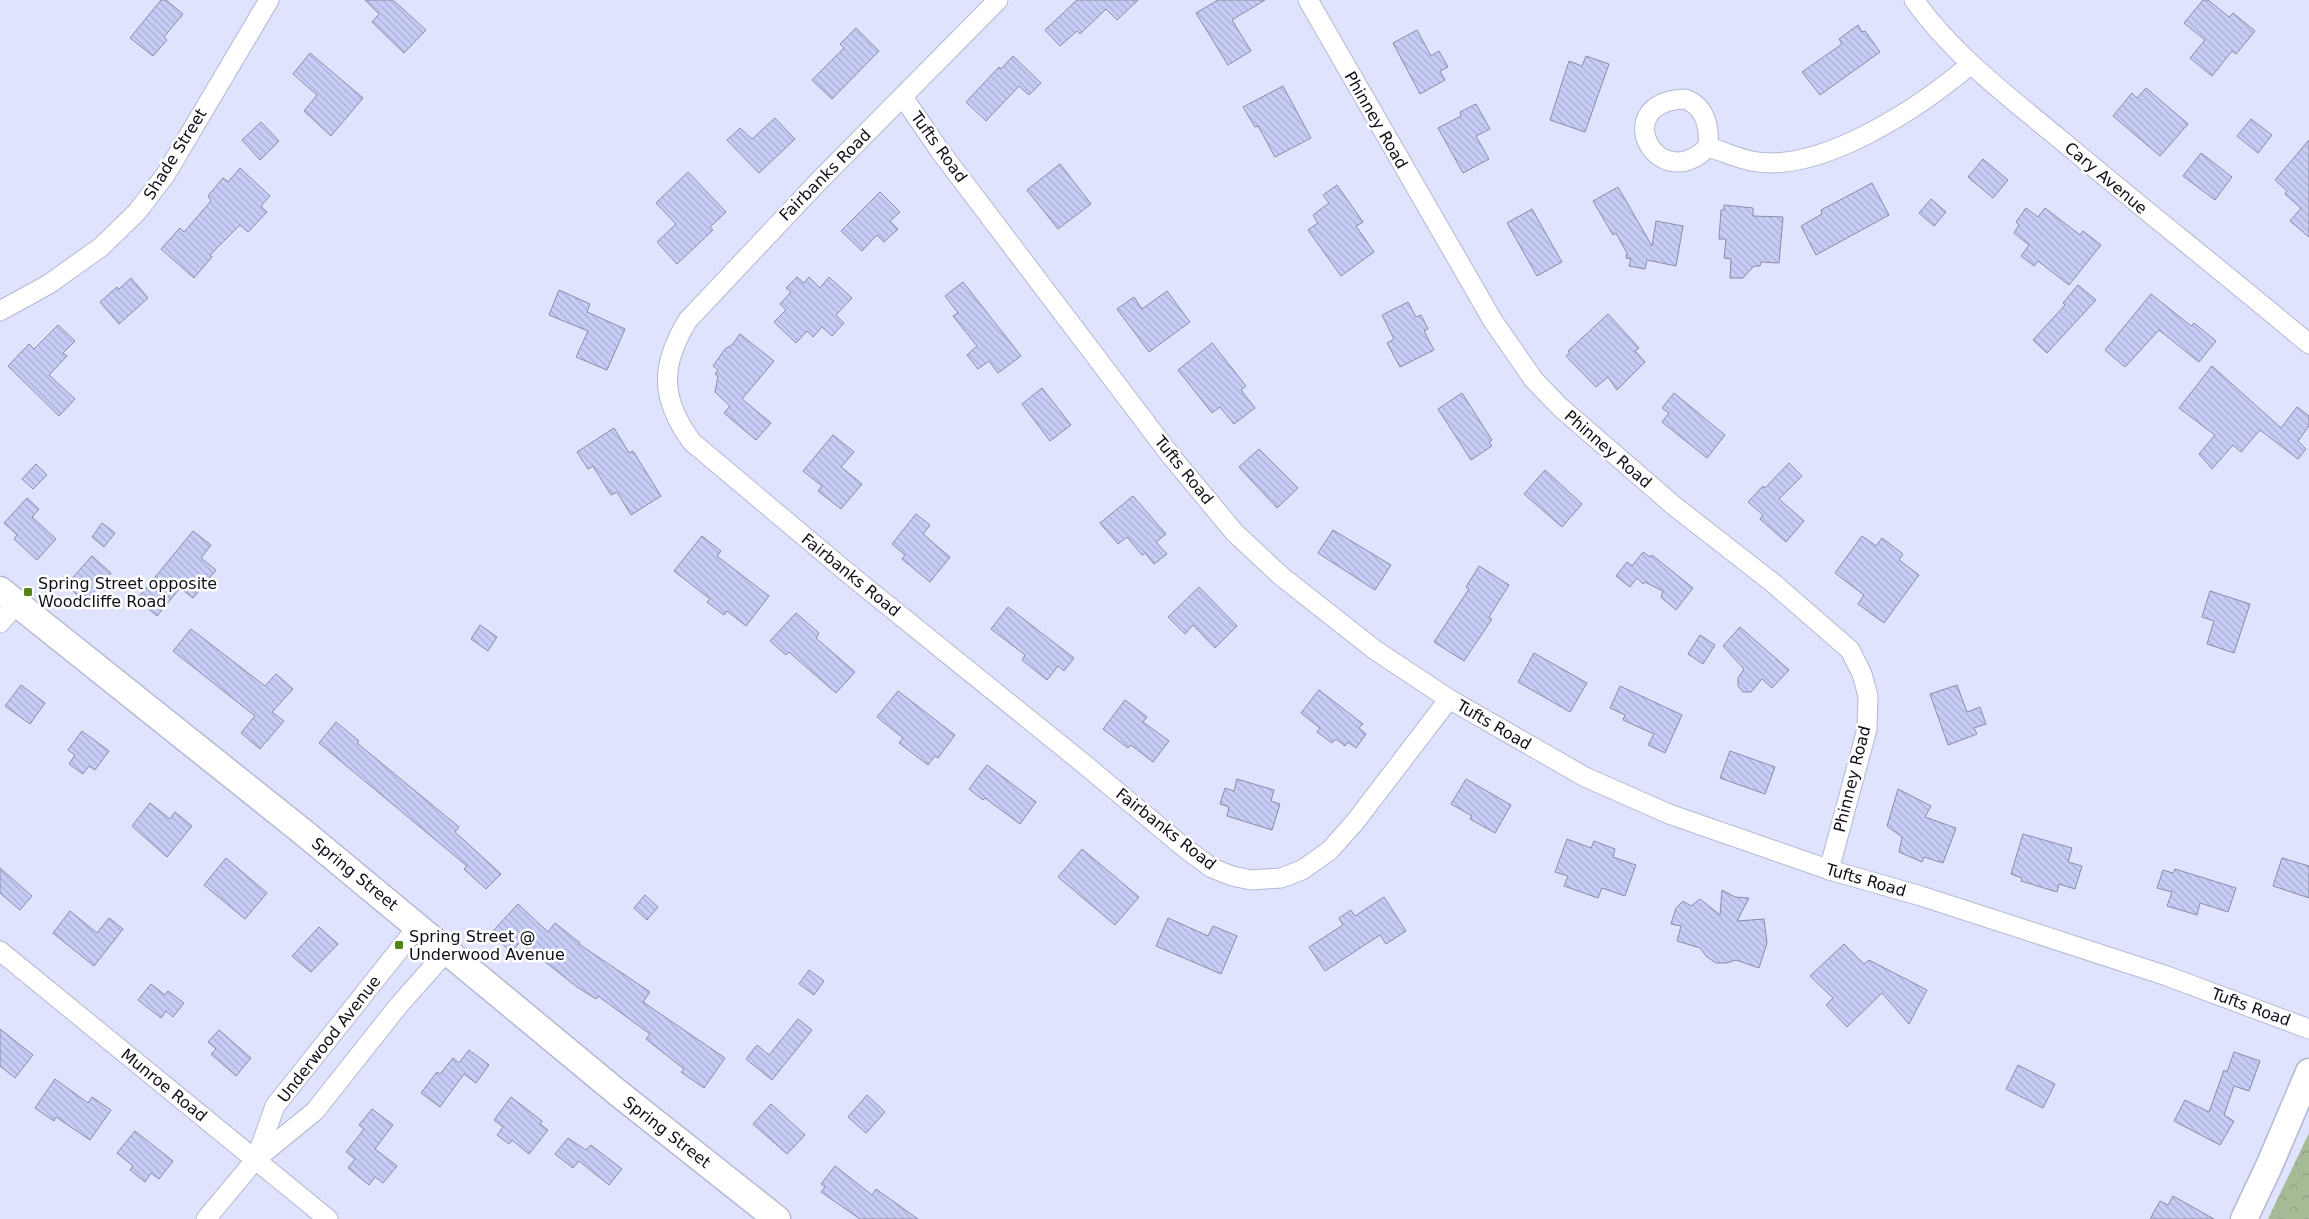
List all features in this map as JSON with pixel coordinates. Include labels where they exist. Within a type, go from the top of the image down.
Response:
[{"type":"main road","name":"Spring Street","points":[[8,596],[418,926],[618,1093],[777,1219]]},
{"type":"main road","points":[[2244,1219],[2270,1164],[2309,1072]]},
{"type":"street","name":"Shade Street","points":[[0,311],[49,284],[101,247],[133,216],[166,174],[269,0]]},
{"type":"street","name":"Fairbanks Road","points":[[998,0],[723,280],[688,320],[676,340],[668,361],[667,377],[677,422],[692,442],[849,574],[1186,849],[1212,868],[1232,876],[1251,880],[1281,878],[1302,870],[1328,851],[1355,822],[1448,699]]},
{"type":"street","name":"Phinney Road","points":[[1308,0],[1493,321],[1534,380],[1560,407],[1673,505],[1773,583],[1850,650],[1862,674],[1868,696],[1867,729],[1829,870]]},
{"type":"street","name":"Cary Avenue","points":[[1914,0],[1946,40],[1970,65],[2117,188],[2309,344]]},
{"type":"street","points":[[1708,147],[1753,161],[1800,161],[1876,131],[1937,93],[1970,65]]},
{"type":"street","name":"Tufts Road","points":[[902,97],[940,151],[1171,456],[1235,533],[1281,576],[1375,650],[1448,699],[1585,777],[1633,800],[1716,832],[1829,870],[1921,896],[2158,973],[2309,1029]]},
{"type":"street","points":[[0,623],[8,596]]},
{"type":"street","name":"Underwood Avenue","points":[[255,1160],[275,1106],[418,926]]},
{"type":"street","name":"Munroe Road","points":[[0,951],[328,1219]]},
{"type":"street","name":"Underwood Avenue","points":[[206,1219],[255,1160],[315,1111],[399,1005],[447,951]]},
{"type":"green space","points":[[2309,1133],[2309,1219],[2268,1219]]},
{"type":"building","points":[[161,0],[166,0],[183,14],[164,37],[167,40],[153,56],[130,38]]},
{"type":"building","points":[[365,0],[393,0],[426,30],[404,53],[372,22],[379,14]]},
{"type":"building","points":[[1077,0],[1138,0],[1117,20],[1106,9],[1080,34],[1077,31],[1060,46],[1045,30]]},
{"type":"building","points":[[1218,0],[1265,0],[1232,20],[1251,51],[1228,65],[1196,13]]},
{"type":"building","points":[[2203,0],[2208,0],[2229,17],[2233,13],[2255,31],[2236,54],[2232,51],[2212,76],[2190,58],[2205,40],[2184,23]]},
{"type":"building","points":[[1858,25],[1862,32],[1865,31],[1880,52],[1820,95],[1802,72],[1842,44],[1839,39]]},
{"type":"building","points":[[856,28],[879,51],[832,99],[812,80],[844,48],[840,44]]},
{"type":"building","points":[[1417,30],[1431,56],[1439,51],[1448,67],[1440,71],[1445,80],[1420,94],[1393,43]]},
{"type":"building","points":[[310,53],[363,98],[331,136],[304,111],[317,95],[293,74]]},
{"type":"building","points":[[1013,56],[1041,83],[1029,95],[1019,86],[986,121],[966,102],[999,67],[1001,69]]},
{"type":"building","points":[[1586,56],[1609,64],[1585,132],[1550,120],[1569,61],[1582,66]]},
{"type":"building","points":[[1283,86],[1311,138],[1275,157],[1258,126],[1255,127],[1243,107]]},
{"type":"building","points":[[2146,88],[2188,124],[2160,156],[2113,116],[2132,93],[2137,98]]},
{"type":"building","points":[[1476,104],[1490,129],[1476,136],[1489,159],[1463,173],[1438,128],[1461,116],[1460,112]]},
{"type":"building","points":[[775,118],[795,139],[759,173],[727,140],[740,128],[752,139]]},
{"type":"building","points":[[2251,119],[2272,135],[2258,153],[2237,136]]},
{"type":"building","points":[[261,122],[279,141],[260,160],[242,140]]},
{"type":"building","points":[[2309,140],[2309,237],[2290,221],[2301,208],[2285,194],[2287,191],[2275,180]]},
{"type":"building","points":[[2201,153],[2232,177],[2215,200],[2183,176]]},
{"type":"building","points":[[1983,159],[2008,180],[1993,198],[1968,177]]},
{"type":"building","points":[[1060,164],[1091,204],[1058,229],[1027,190]]},
{"type":"building","points":[[240,168],[270,196],[261,206],[267,212],[248,232],[240,225],[210,255],[212,257],[194,278],[161,249],[180,228],[184,232],[211,201],[208,196],[223,178],[228,182]]},
{"type":"building","points":[[688,172],[726,212],[710,227],[713,230],[677,264],[657,242],[676,224],[656,203]]},
{"type":"building","points":[[1872,183],[1889,215],[1816,255],[1801,226],[1822,214],[1821,210]]},
{"type":"building","points":[[1337,185],[1363,222],[1356,226],[1374,252],[1341,276],[1308,230],[1318,223],[1313,215],[1329,203],[1323,195]]},
{"type":"building","points":[[1618,187],[1652,246],[1656,221],[1683,226],[1676,266],[1647,260],[1645,269],[1629,266],[1631,259],[1626,258],[1627,253],[1616,233],[1613,235],[1593,201]]},
{"type":"building","points":[[880,192],[900,212],[890,221],[898,229],[884,242],[877,235],[862,251],[841,231]]},
{"type":"building","points":[[1931,199],[1946,212],[1934,226],[1919,213]]},
{"type":"building","points":[[1724,205],[1753,208],[1753,216],[1783,217],[1779,263],[1761,262],[1760,266],[1754,266],[1743,278],[1730,278],[1731,259],[1724,258],[1726,239],[1719,239],[1721,210],[1724,210]]},
{"type":"building","points":[[2026,208],[2038,217],[2045,208],[2080,235],[2083,231],[2101,245],[2069,285],[2038,261],[2034,266],[2021,256],[2029,245],[2014,233],[2019,225],[2016,222]]},
{"type":"building","points":[[1532,209],[1562,262],[1537,276],[1507,223]]},
{"type":"building","points":[[797,277],[804,283],[809,277],[820,288],[829,277],[852,298],[836,315],[844,323],[832,336],[822,327],[813,337],[807,331],[796,343],[774,322],[786,310],[780,304],[791,292],[786,288]]},
{"type":"building","points":[[131,278],[148,298],[119,324],[100,302]]},
{"type":"building","points":[[963,282],[1021,356],[998,373],[989,361],[978,369],[967,355],[977,346],[953,316],[958,313],[945,296]]},
{"type":"building","points":[[2078,285],[2096,300],[2047,353],[2033,340],[2065,305],[2063,303]]},
{"type":"building","points":[[559,290],[590,304],[587,312],[625,329],[607,370],[576,357],[588,331],[549,315]]},
{"type":"building","points":[[1167,291],[1190,322],[1149,352],[1117,309],[1134,297],[1142,309]]},
{"type":"building","points":[[2151,294],[2191,326],[2194,323],[2216,341],[2199,362],[2159,330],[2125,367],[2105,350]]},
{"type":"building","points":[[1408,302],[1416,317],[1421,315],[1428,329],[1424,331],[1434,350],[1400,367],[1387,343],[1394,339],[1382,315]]},
{"type":"building","points":[[1608,314],[1639,348],[1635,351],[1645,362],[1617,390],[1608,377],[1596,387],[1566,356],[1570,352],[1568,351]]},
{"type":"building","points":[[58,325],[75,341],[63,353],[67,356],[49,375],[75,399],[59,416],[8,366],[29,344],[34,349]]},
{"type":"building","points":[[740,334],[774,361],[742,399],[771,423],[756,440],[724,413],[730,406],[715,392],[718,376],[715,374],[718,370],[713,366],[725,349],[732,345]]},
{"type":"building","points":[[1212,343],[1246,386],[1241,390],[1255,408],[1234,424],[1220,407],[1212,413],[1178,370]]},
{"type":"building","points":[[2212,366],[2281,428],[2297,407],[2309,416],[2309,426],[2298,441],[2306,449],[2298,459],[2260,430],[2241,452],[2233,445],[2212,469],[2199,454],[2215,435],[2179,408]]},
{"type":"building","points":[[1042,388],[1071,425],[1050,441],[1022,404]]},
{"type":"building","points":[[1462,393],[1492,440],[1489,442],[1492,446],[1471,460],[1438,409]]},
{"type":"building","points":[[1674,393],[1725,435],[1707,458],[1662,422],[1669,413],[1662,408]]},
{"type":"building","points":[[614,428],[629,453],[633,451],[661,496],[631,515],[617,492],[611,495],[593,466],[588,469],[577,452]]},
{"type":"building","points":[[833,435],[854,452],[841,467],[862,484],[841,509],[818,491],[822,486],[803,471]]},
{"type":"building","points":[[1259,449],[1298,488],[1277,508],[1239,467]]},
{"type":"building","points":[[1789,463],[1802,476],[1779,499],[1804,521],[1786,542],[1760,519],[1763,515],[1748,502],[1763,486],[1765,488]]},
{"type":"building","points":[[36,464],[47,475],[33,489],[22,479]]},
{"type":"building","points":[[1545,470],[1582,504],[1562,527],[1524,494]]},
{"type":"building","points":[[1133,496],[1166,534],[1156,542],[1167,554],[1154,564],[1145,553],[1142,555],[1127,537],[1118,544],[1100,523]]},
{"type":"building","points":[[27,498],[39,509],[32,517],[56,539],[37,560],[14,539],[17,535],[4,523]]},
{"type":"building","points":[[916,514],[930,525],[923,534],[950,557],[930,582],[902,559],[905,555],[892,544]]},
{"type":"building","points":[[102,523],[115,533],[104,547],[92,537]]},
{"type":"building","points":[[1333,530],[1391,565],[1375,590],[1318,553]]},
{"type":"building","points":[[193,531],[211,545],[201,558],[216,570],[193,598],[180,588],[157,616],[137,599]]},
{"type":"building","points":[[702,536],[721,551],[717,556],[769,596],[746,626],[727,611],[724,615],[707,602],[710,599],[674,571]]},
{"type":"building","points":[[1862,536],[1876,546],[1882,538],[1903,554],[1899,560],[1919,575],[1884,623],[1858,604],[1864,595],[1835,573]]},
{"type":"building","points":[[1643,552],[1650,557],[1652,555],[1693,588],[1676,610],[1661,597],[1663,591],[1645,582],[1643,584],[1637,578],[1630,587],[1616,576],[1627,562],[1632,566]]},
{"type":"building","points":[[92,556],[111,573],[85,602],[66,585]]},
{"type":"building","points":[[1479,566],[1509,585],[1489,617],[1492,619],[1464,661],[1434,642],[1469,589],[1466,587]]},
{"type":"building","points":[[1199,587],[1237,626],[1215,648],[1193,625],[1185,634],[1168,617]]},
{"type":"building","points":[[2210,591],[2250,604],[2234,653],[2207,644],[2214,621],[2202,617]]},
{"type":"building","points":[[1008,607],[1074,658],[1064,671],[1058,666],[1047,680],[1022,660],[1025,655],[991,629]]},
{"type":"building","points":[[796,613],[819,633],[816,638],[855,672],[836,693],[789,652],[786,655],[770,641]]},
{"type":"building","points":[[480,625],[497,637],[488,651],[471,639]]},
{"type":"building","points":[[1740,627],[1789,670],[1772,688],[1762,679],[1751,692],[1743,692],[1738,686],[1738,678],[1744,669],[1723,646]]},
{"type":"building","points":[[191,629],[265,686],[276,674],[293,689],[272,712],[284,721],[260,749],[241,733],[255,716],[173,651]]},
{"type":"building","points":[[1700,635],[1715,645],[1703,664],[1688,654]]},
{"type":"building","points":[[1534,653],[1587,683],[1570,712],[1518,682]]},
{"type":"building","points":[[21,685],[45,703],[30,724],[5,706]]},
{"type":"building","points":[[1957,685],[1967,712],[1980,707],[1986,724],[1974,728],[1977,734],[1948,745],[1930,694]]},
{"type":"building","points":[[1620,686],[1682,715],[1665,753],[1648,745],[1654,734],[1623,720],[1625,715],[1610,708]]},
{"type":"building","points":[[1319,690],[1363,724],[1359,728],[1366,734],[1356,748],[1348,742],[1345,746],[1336,739],[1332,743],[1317,732],[1320,728],[1301,713]]},
{"type":"building","points":[[898,691],[955,735],[938,758],[935,756],[928,765],[899,743],[903,738],[877,717]]},
{"type":"building","points":[[1125,700],[1147,717],[1143,722],[1169,741],[1153,762],[1131,745],[1128,748],[1103,729]]},
{"type":"building","points":[[336,722],[359,741],[357,743],[459,827],[455,832],[501,874],[486,889],[464,869],[467,866],[319,743]]},
{"type":"building","points":[[82,731],[109,751],[95,770],[89,766],[83,774],[69,764],[75,755],[68,750]]},
{"type":"building","points":[[1730,751],[1775,767],[1765,794],[1720,778]]},
{"type":"building","points":[[987,765],[1036,802],[1020,824],[985,798],[983,800],[969,789]]},
{"type":"building","points":[[1237,779],[1274,790],[1271,801],[1280,804],[1272,830],[1227,816],[1229,807],[1220,804],[1225,788],[1234,791]]},
{"type":"building","points":[[1466,779],[1511,805],[1495,833],[1470,819],[1472,816],[1451,804]]},
{"type":"building","points":[[1898,789],[1931,806],[1925,817],[1956,828],[1943,863],[1924,857],[1922,862],[1899,852],[1902,837],[1887,826]]},
{"type":"building","points":[[150,803],[170,819],[175,812],[192,826],[167,857],[132,826]]},
{"type":"building","points":[[2023,834],[2072,848],[2068,862],[2082,866],[2075,889],[2059,884],[2057,892],[2021,881],[2022,878],[2011,874]]},
{"type":"building","points":[[1567,839],[1591,848],[1594,841],[1615,849],[1613,857],[1636,865],[1625,896],[1602,888],[1598,898],[1564,886],[1568,876],[1555,872]]},
{"type":"building","points":[[1082,849],[1139,897],[1115,925],[1058,877]]},
{"type":"building","points":[[226,858],[267,893],[245,919],[204,885]]},
{"type":"building","points":[[2282,858],[2309,866],[2309,898],[2273,886]]},
{"type":"building","points":[[0,868],[32,896],[20,910],[0,893]]},
{"type":"building","points":[[2175,869],[2236,888],[2228,912],[2200,903],[2197,915],[2167,906],[2172,892],[2157,888],[2163,870],[2173,873]]},
{"type":"building","points":[[1722,890],[1735,897],[1749,898],[1737,921],[1764,919],[1767,943],[1759,968],[1736,960],[1716,963],[1707,957],[1700,948],[1677,941],[1681,926],[1671,924],[1676,908],[1683,901],[1691,906],[1700,899],[1720,915]]},
{"type":"building","points":[[645,895],[658,907],[647,920],[634,908]]},
{"type":"building","points":[[1384,897],[1406,931],[1386,944],[1380,935],[1325,971],[1309,947],[1343,925],[1339,918],[1351,910],[1355,916]]},
{"type":"building","points":[[518,904],[548,932],[555,923],[579,944],[650,992],[643,1002],[725,1058],[704,1088],[681,1072],[684,1069],[646,1039],[650,1034],[598,996],[596,999],[577,987],[520,942],[511,952],[491,933]]},
{"type":"building","points":[[70,911],[97,933],[109,918],[123,929],[94,966],[53,933]]},
{"type":"building","points":[[1168,918],[1208,936],[1213,926],[1237,936],[1221,974],[1156,946]]},
{"type":"building","points":[[319,927],[338,944],[311,972],[292,956]]},
{"type":"building","points":[[1844,944],[1864,964],[1869,960],[1927,990],[1909,1024],[1882,993],[1847,1027],[1826,1005],[1833,998],[1810,976]]},
{"type":"building","points":[[809,970],[824,981],[814,995],[799,984]]},
{"type":"building","points":[[151,984],[165,995],[168,991],[184,1003],[173,1017],[166,1011],[161,1018],[138,1000]]},
{"type":"building","points":[[798,1019],[812,1030],[772,1080],[746,1059],[757,1045],[769,1055]]},
{"type":"building","points":[[0,1029],[33,1055],[15,1078],[0,1066]]},
{"type":"building","points":[[219,1030],[251,1058],[236,1076],[211,1054],[216,1049],[208,1042]]},
{"type":"building","points":[[469,1050],[489,1065],[476,1083],[464,1074],[440,1107],[421,1093],[437,1072],[440,1074],[453,1058],[459,1063]]},
{"type":"building","points":[[2234,1052],[2260,1061],[2249,1091],[2234,1086],[2224,1115],[2234,1121],[2220,1145],[2174,1121],[2185,1100],[2209,1112],[2224,1070],[2227,1072]]},
{"type":"building","points":[[2018,1065],[2055,1084],[2043,1108],[2006,1089]]},
{"type":"building","points":[[55,1079],[88,1103],[92,1097],[111,1110],[90,1140],[56,1117],[54,1121],[35,1108]]},
{"type":"building","points":[[867,1095],[885,1112],[866,1133],[848,1117]]},
{"type":"building","points":[[511,1097],[542,1121],[540,1124],[548,1130],[529,1154],[512,1140],[509,1144],[497,1135],[503,1127],[494,1120]]},
{"type":"building","points":[[771,1104],[805,1135],[787,1154],[753,1124]]},
{"type":"building","points":[[372,1109],[393,1125],[375,1149],[397,1166],[383,1183],[375,1177],[369,1185],[348,1168],[355,1159],[346,1152],[364,1129],[359,1125]]},
{"type":"building","points":[[135,1131],[173,1161],[159,1179],[151,1173],[145,1182],[130,1170],[133,1166],[117,1153]]},
{"type":"building","points":[[568,1138],[586,1150],[591,1145],[622,1169],[609,1185],[579,1161],[573,1168],[555,1154]]},
{"type":"building","points":[[835,1166],[872,1195],[876,1189],[918,1219],[860,1219],[821,1192],[825,1187],[821,1184]]},
{"type":"building","points":[[2173,1196],[2214,1219],[2150,1219],[2160,1201],[2168,1205]]},
{"type":"place","name":"Spring Street opposite Woodcliffe Road","points":[[28,592]]},
{"type":"place","name":"Spring Street @ Underwood Avenue","points":[[399,945]]}]
